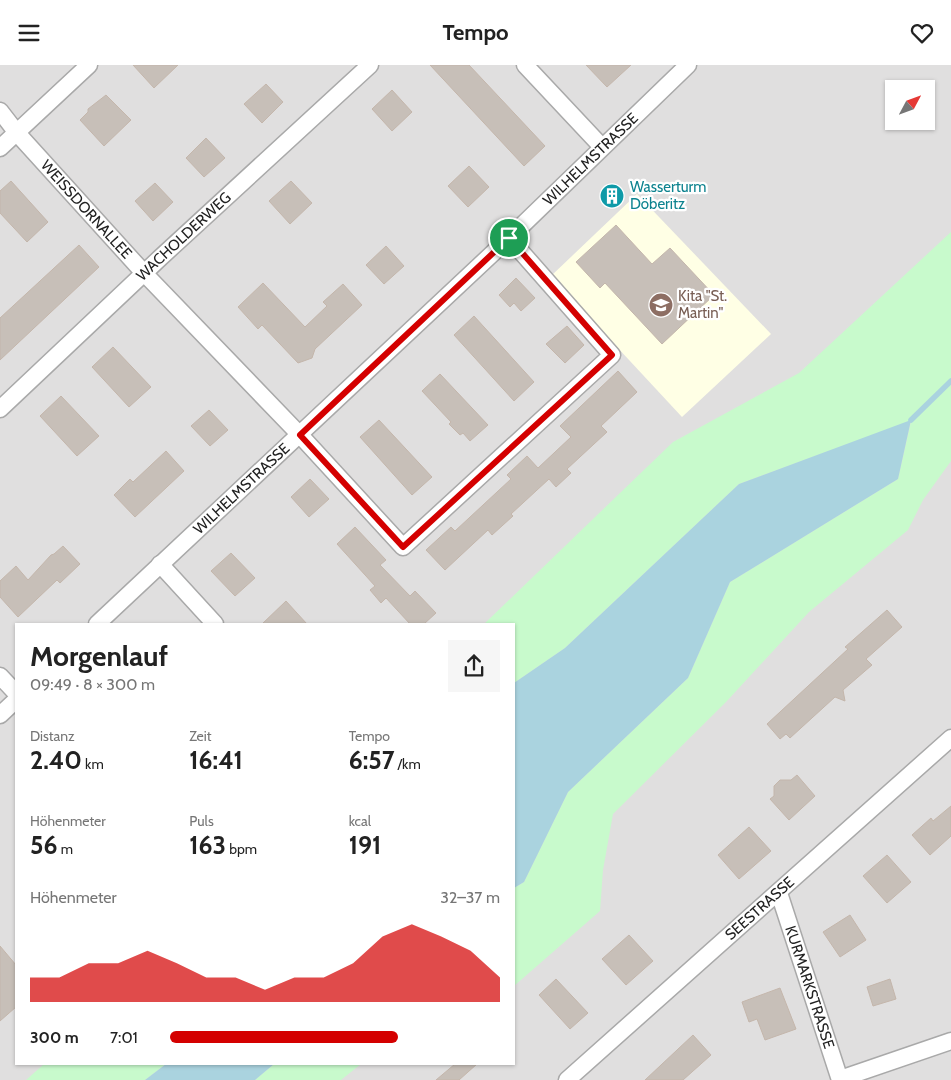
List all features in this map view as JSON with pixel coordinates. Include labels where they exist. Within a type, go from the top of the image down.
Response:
[{"type":"street","points":[[0,148],[89,65]]},
{"type":"street","name":"WACHOLDERWEG","points":[[0,409],[144,273],[370,65]]},
{"type":"street","points":[[525,65],[602,147]]},
{"type":"street","name":"WILHELMSTRASSE","points":[[98,623],[509,238],[688,65]]},
{"type":"street","name":"WEISSDORNALLEE","points":[[0,111],[17,133],[144,273],[300,435],[403,547],[612,355],[509,238]]},
{"type":"street","points":[[160,564],[214,623]]},
{"type":"street","points":[[0,676],[15,692]]},
{"type":"street","points":[[0,715],[15,701]]},
{"type":"street","name":"SEESTRASSE","points":[[567,1080],[951,738]]},
{"type":"street","name":"KURMARKSTRASSE","points":[[779,893],[840,1080]]},
{"type":"street","points":[[840,1080],[951,1041]]},
{"type":"shaded area","points":[[0,65],[951,65],[951,1080],[0,1080]]},
{"type":"shaded area","name":"Kita \"St. Martin\"","points":[[637,194],[771,334],[682,417],[551,276]]},
{"type":"green space","points":[[951,232],[951,461],[923,500],[908,530],[809,612],[726,702],[613,814],[603,870],[600,911],[515,985],[515,887],[524,882],[568,792],[688,678],[730,582],[898,479],[911,421],[739,484],[565,648],[515,682],[515,623],[485,623],[673,442],[799,373]]},
{"type":"green space","points":[[43,1065],[165,1065],[145,1080],[26,1080]]},
{"type":"green space","points":[[273,1065],[360,1065],[341,1080],[255,1080]]},
{"type":"water","points":[[911,420],[898,479],[730,582],[688,678],[568,792],[524,882],[515,887],[515,682],[565,648],[739,484]]},
{"type":"water","points":[[165,1065],[273,1065],[255,1080],[145,1080]]},
{"type":"building","points":[[133,65],[178,65],[154,88]]},
{"type":"building","points":[[430,65],[469,65],[545,146],[524,166]]},
{"type":"building","points":[[586,65],[631,65],[607,87]]},
{"type":"building","points":[[266,84],[283,102],[262,123],[244,104]]},
{"type":"building","points":[[392,90],[412,112],[392,131],[372,109]]},
{"type":"building","points":[[106,95],[131,120],[104,146],[80,120],[88,112],[88,109]]},
{"type":"building","points":[[206,138],[225,158],[204,177],[186,158]]},
{"type":"building","points":[[469,166],[489,187],[468,207],[448,186]]},
{"type":"building","points":[[11,181],[48,222],[27,242],[0,213],[0,191]]},
{"type":"building","points":[[291,181],[312,203],[290,224],[269,201]]},
{"type":"building","points":[[155,183],[173,202],[153,221],[135,201]]},
{"type":"building","name":"Wasserturm Döberitz","points":[[609,187],[617,189],[621,196],[619,202],[613,207],[603,201],[602,193]]},
{"type":"building","points":[[616,225],[652,264],[670,248],[714,295],[662,344],[605,283],[600,288],[576,262]]},
{"type":"building","points":[[79,245],[99,267],[0,360],[0,318]]},
{"type":"building","points":[[386,246],[404,266],[384,284],[366,265]]},
{"type":"building","points":[[516,278],[535,298],[521,311],[514,303],[510,307],[499,295]]},
{"type":"building","points":[[263,283],[305,327],[327,306],[323,302],[343,284],[362,305],[315,349],[312,358],[298,363],[262,325],[258,329],[238,307]]},
{"type":"building","points":[[474,316],[534,382],[514,401],[454,335]]},
{"type":"building","points":[[567,326],[584,345],[565,363],[546,344]]},
{"type":"building","points":[[113,347],[151,387],[129,407],[92,367]]},
{"type":"building","points":[[618,371],[637,392],[601,426],[607,432],[567,469],[571,473],[556,487],[549,479],[511,514],[513,516],[492,535],[488,530],[445,570],[426,550],[451,527],[455,531],[511,479],[507,475],[527,456],[538,468],[571,437],[560,426]]},
{"type":"building","points":[[440,374],[488,425],[470,441],[463,433],[460,435],[449,424],[451,422],[422,391]]},
{"type":"building","points":[[61,396],[99,436],[77,456],[40,416]]},
{"type":"building","points":[[209,410],[228,430],[210,446],[191,426]]},
{"type":"building","points":[[379,420],[432,477],[412,495],[360,437]]},
{"type":"building","points":[[166,451],[184,471],[135,517],[114,495],[130,479],[133,482]]},
{"type":"building","points":[[310,479],[329,499],[309,517],[291,497]]},
{"type":"building","points":[[355,527],[386,560],[380,565],[410,596],[415,591],[436,613],[425,623],[409,623],[386,598],[381,603],[370,590],[375,586],[337,544]]},
{"type":"building","points":[[63,546],[80,564],[60,583],[57,580],[18,617],[0,597],[0,581],[16,566],[28,580],[51,555]]},
{"type":"building","points":[[231,553],[255,578],[235,596],[211,571]]},
{"type":"building","points":[[286,601],[306,623],[263,623]]},
{"type":"building","points":[[887,610],[902,627],[866,659],[872,665],[843,690],[845,701],[835,697],[790,738],[786,734],[780,739],[767,724],[848,649],[845,647]]},
{"type":"building","points":[[797,775],[815,796],[789,820],[770,799],[774,796],[774,786],[780,780],[791,780]]},
{"type":"building","points":[[951,806],[951,836],[930,855],[912,835],[931,818],[933,821]]},
{"type":"building","points":[[749,827],[771,851],[739,879],[718,855]]},
{"type":"building","points":[[887,855],[911,882],[887,903],[863,876]]},
{"type":"building","points":[[850,915],[866,940],[840,957],[823,932]]},
{"type":"building","points":[[629,935],[653,961],[626,985],[602,959]]},
{"type":"building","points":[[0,946],[15,964],[15,1008],[0,1021]]},
{"type":"building","points":[[556,979],[588,1013],[570,1029],[539,995]]},
{"type":"building","points":[[890,979],[896,999],[873,1006],[867,987]]},
{"type":"building","points":[[780,988],[796,1029],[765,1040],[757,1019],[749,1022],[742,1002]]},
{"type":"building","points":[[693,1035],[711,1055],[683,1080],[645,1080]]},
{"type":"building","points":[[454,1065],[476,1065],[459,1080],[436,1080]]},
{"type":"waterway","points":[[911,420],[951,381]]},
{"type":"place","name":"Wasserturm Döberitz","points":[[612,196]]},
{"type":"place","name":"Kita \"St. Martin\"","points":[[661,305]]},
{"type":"route","points":[[509,238],[612,355],[403,547],[300,435],[509,238]]}]
